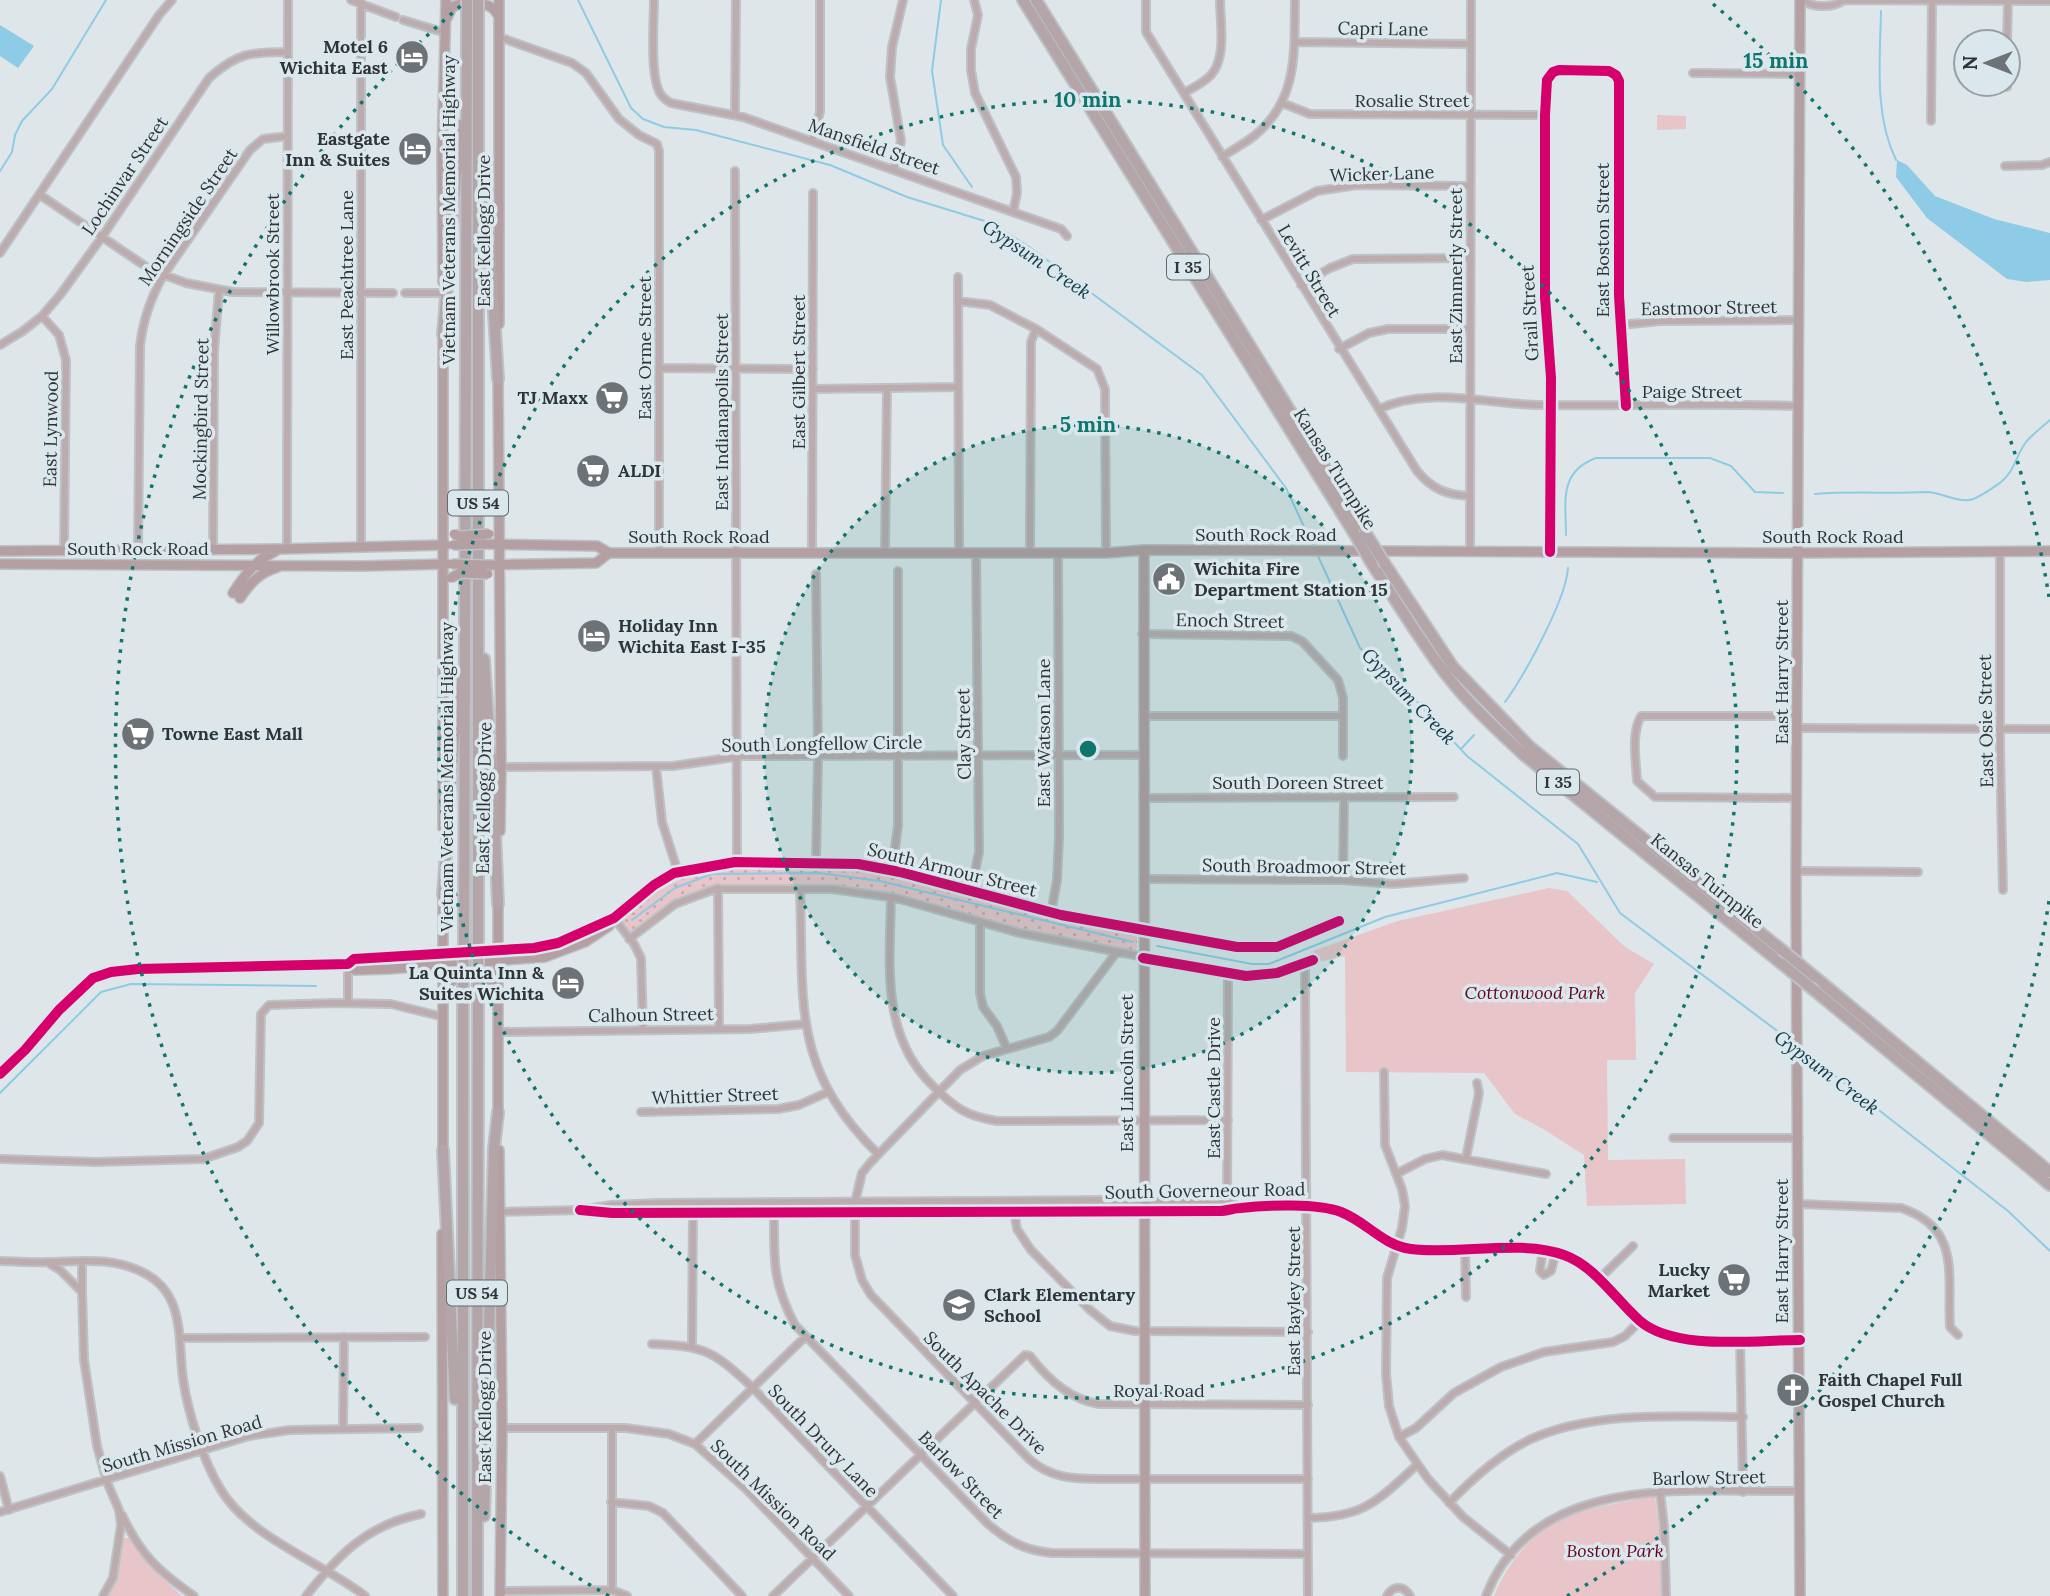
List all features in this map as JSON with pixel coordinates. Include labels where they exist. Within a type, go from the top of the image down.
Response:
[{"type":"highway","name":"Vietnam Veterans Memorial Highway","points":[[467,0],[475,16],[478,34],[479,1596]]},
{"type":"highway","name":"Vietnam Veterans Memorial Highway","points":[[463,1596],[467,42],[480,0]]},
{"type":"highway","name":"Kansas Turnpike","points":[[1024,0],[1360,533],[1385,564],[1453,667],[1500,719],[1552,765],[1782,950],[2050,1172]]},
{"type":"highway","name":"Kansas Turnpike","points":[[1036,0],[1360,533],[1372,564],[1448,678],[1524,755],[2050,1185]]},
{"type":"highway","points":[[443,335],[467,42]]},
{"type":"highway","points":[[478,66],[498,379]]},
{"type":"highway","points":[[443,895],[465,581]]},
{"type":"highway","points":[[478,582],[494,793],[498,904]]},
{"type":"highway","points":[[479,1596],[494,1148],[498,1112]]},
{"type":"highway","points":[[443,1150],[463,1564]]},
{"type":"main road","points":[[443,1596],[443,592],[448,545],[443,521],[442,168],[446,0]]},
{"type":"main road","name":"East Kellogg Drive","points":[[499,0],[501,767],[498,1112],[502,1428],[500,1594]]},
{"type":"main road","name":"East Harry Street","points":[[1800,1596],[1797,320],[1801,0]]},
{"type":"main road","points":[[446,22],[452,7],[465,4],[488,5],[497,11],[499,20]]},
{"type":"main road","points":[[443,521],[459,536],[489,534],[499,521]]},
{"type":"main road","name":"South Rock Road","points":[[0,551],[485,544],[597,547],[609,553],[1106,553],[1144,550],[1797,553],[2050,551]]},
{"type":"main road","points":[[284,549],[254,564],[239,584],[236,596],[259,574],[287,565]]},
{"type":"main road","name":"East Lincoln Street","points":[[1144,550],[1145,1596]]},
{"type":"main road","name":"South Rock Road","points":[[0,564],[448,564],[486,570],[500,565],[596,562],[609,553]]},
{"type":"main road","points":[[220,564],[236,572],[239,584]]},
{"type":"main road","points":[[443,592],[450,578],[460,573],[486,570],[497,580],[500,587]]},
{"type":"main road","name":"South Armour Street","points":[[443,960],[558,943],[614,918],[654,885],[678,872],[737,862],[858,864],[1051,913],[1143,930]]},
{"type":"main road","name":"South Armour Street","points":[[443,960],[498,962],[545,957],[572,949],[609,926],[614,918]]},
{"type":"main road","points":[[0,1074],[25,1050],[58,1010],[93,978],[111,972],[348,964],[354,959],[443,960]]},
{"type":"main road","points":[[444,993],[453,979],[481,976],[488,977],[498,992]]},
{"type":"street","points":[[0,253],[172,0]]},
{"type":"street","name":"Willowbrook Street","points":[[284,549],[288,0]]},
{"type":"street","points":[[351,0],[446,33]]},
{"type":"street","name":"Mansfield Street","points":[[654,0],[654,66],[657,88],[671,103],[736,115],[812,140],[1061,229],[1067,236]]},
{"type":"street","points":[[736,0],[736,115]]},
{"type":"street","points":[[812,140],[820,112],[820,0]]},
{"type":"street","points":[[894,169],[901,141],[899,116],[890,77],[892,47],[903,0]]},
{"type":"street","points":[[974,0],[978,15],[971,49],[975,93],[1016,177],[1017,193],[1013,212]]},
{"type":"street","name":"Levitt Street","points":[[1146,0],[1146,32],[1339,349],[1417,471],[1437,490],[1452,495],[1470,496]]},
{"type":"street","points":[[1184,93],[1209,78],[1217,68],[1220,51],[1220,0]]},
{"type":"street","points":[[1222,157],[1254,136],[1272,119],[1282,103],[1293,76],[1295,0]]},
{"type":"street","name":"East Zimmerly Street","points":[[1470,552],[1471,0]]},
{"type":"street","points":[[1801,0],[1809,5],[1839,4],[1843,0],[2050,1]]},
{"type":"street","points":[[1931,121],[1932,0]]},
{"type":"street","points":[[2007,28],[2008,0]]},
{"type":"street","name":"East Peachtree Lane","points":[[361,2],[361,546]]},
{"type":"street","name":"East Orme Street","points":[[499,37],[572,63],[586,73],[620,119],[639,135],[657,144],[659,553]]},
{"type":"street","name":"Capri Lane","points":[[1294,42],[1471,44]]},
{"type":"street","name":"Lochinvar Street","points":[[0,345],[42,316],[60,295],[209,78],[226,62],[248,54],[287,52]]},
{"type":"street","name":"Grail Street","points":[[1550,552],[1551,405],[1545,297],[1546,86],[1551,74],[1559,70],[1609,71],[1616,75]]},
{"type":"street","points":[[1693,74],[1799,74]]},
{"type":"street","name":"East Boston Street","points":[[1616,75],[1620,86],[1619,296],[1626,406]]},
{"type":"street","name":"Rosalie Street","points":[[1282,103],[1310,114],[1545,115]]},
{"type":"street","name":"Morningside Street","points":[[138,550],[140,346],[143,320],[152,294],[250,150],[263,139],[288,136]]},
{"type":"street","points":[[2005,166],[2042,165],[2050,162]]},
{"type":"street","name":"East Indianapolis Street","points":[[735,171],[737,862]]},
{"type":"street","name":"Wicker Lane","points":[[1261,220],[1317,191],[1357,186],[1470,186]]},
{"type":"street","name":"East Gilbert Street","points":[[812,552],[813,193]]},
{"type":"street","points":[[40,195],[150,270],[163,276],[233,292],[393,293]]},
{"type":"street","points":[[1301,285],[1330,268],[1353,259],[1469,258]]},
{"type":"street","points":[[958,277],[958,552]]},
{"type":"street","name":"Mockingbird Street","points":[[213,550],[214,351],[219,290]]},
{"type":"street","points":[[405,293],[443,293]]},
{"type":"street","points":[[958,301],[990,305],[1036,329],[1097,369],[1105,389],[1106,553]]},
{"type":"street","name":"East Lynwood","points":[[42,316],[59,335],[66,360],[64,551]]},
{"type":"street","name":"Eastmoor Street","points":[[1621,325],[1660,321],[1797,320]]},
{"type":"street","points":[[1030,552],[1031,342],[1036,329]]},
{"type":"street","points":[[1339,349],[1369,333],[1388,329],[1469,329]]},
{"type":"street","points":[[659,368],[813,369]]},
{"type":"street","points":[[813,388],[958,387]]},
{"type":"street","points":[[885,552],[887,388]]},
{"type":"street","name":"Paige Street","points":[[1379,410],[1409,398],[1551,405],[1797,406]]},
{"type":"street","name":"Clay Street","points":[[971,891],[979,852],[976,552]]},
{"type":"street","name":"East Watson Lane","points":[[1051,913],[1057,880],[1058,552]]},
{"type":"street","name":"East Osie Street","points":[[2000,552],[2003,890]]},
{"type":"street","points":[[892,871],[898,825],[898,571]]},
{"type":"street","points":[[816,574],[816,863]]},
{"type":"street","name":"Enoch Street","points":[[1142,634],[1291,636],[1300,639],[1338,680],[1342,692],[1343,716]]},
{"type":"street","points":[[1143,716],[1343,716],[1343,755]]},
{"type":"street","points":[[1797,798],[1656,797],[1637,781],[1637,724],[1641,716],[1798,716]]},
{"type":"street","points":[[1798,728],[2050,729]]},
{"type":"street","name":"South Longfellow Circle","points":[[501,767],[656,766],[738,756],[1143,755]]},
{"type":"street","points":[[656,766],[662,822],[678,872]]},
{"type":"street","name":"South Doreen Street","points":[[1143,797],[1454,797]]},
{"type":"street","points":[[1343,880],[1344,798]]},
{"type":"street","points":[[1797,871],[1918,872]]},
{"type":"street","name":"South Broadmoor Street","points":[[1143,879],[1343,880],[1393,884],[1464,878]]},
{"type":"street","points":[[629,939],[675,905],[719,888],[832,889],[891,897],[980,923],[1116,953],[1247,976],[1267,975],[1313,960]]},
{"type":"street","points":[[719,888],[719,1029]]},
{"type":"street","points":[[800,889],[804,1024],[818,1070],[828,1092],[850,1126],[878,1154]]},
{"type":"street","points":[[891,897],[890,976],[894,1018],[900,1037],[913,1063],[939,1092],[966,1114],[997,1121],[1228,1120]]},
{"type":"street","points":[[614,918],[641,958],[643,1028]]},
{"type":"street","name":"South Armour Street","points":[[1143,930],[1237,947],[1265,948],[1277,947],[1339,921]]},
{"type":"street","points":[[980,923],[980,993],[984,1007],[1007,1049]]},
{"type":"street","name":"South Apache Drive","points":[[1116,953],[1057,1031],[1049,1037],[983,1056],[960,1070],[862,1173],[855,1202],[855,1255],[863,1280],[871,1294],[974,1403],[1029,1459],[1049,1474],[1074,1479],[1308,1479]]},
{"type":"street","points":[[348,964],[348,1003]]},
{"type":"street","name":"East Bayley Street","points":[[1305,964],[1308,1596]]},
{"type":"street","name":"East Castle Drive","points":[[1227,1207],[1228,973]]},
{"type":"street","points":[[0,1159],[96,1163],[203,1159],[227,1153],[247,1141],[257,1128],[261,1111],[261,1016],[264,1009],[270,1005],[391,1004],[444,1017]]},
{"type":"street","name":"Calhoun Street","points":[[498,1032],[719,1029],[804,1024]]},
{"type":"street","points":[[1384,1072],[1385,1145],[1402,1189],[1405,1206],[1402,1228],[1387,1278],[1386,1374],[1389,1406],[1399,1437],[1417,1465],[1463,1517],[1511,1555],[1490,1585],[1486,1596]]},
{"type":"street","points":[[1466,1158],[1479,1093],[1477,1083]]},
{"type":"street","name":"Whittier Street","points":[[641,1112],[778,1109],[799,1105],[828,1092]]},
{"type":"street","points":[[1673,1138],[1799,1138]]},
{"type":"street","points":[[1396,1174],[1433,1156],[1450,1155],[1546,1174]]},
{"type":"street","points":[[692,1346],[693,1202]]},
{"type":"street","name":"South Governeour Road","points":[[580,1210],[612,1205],[693,1202],[1227,1207],[1233,1203],[1238,1208],[1307,1207],[1337,1210],[1349,1215],[1379,1237],[1396,1245],[1416,1249],[1543,1249],[1556,1252],[1578,1262],[1640,1321],[1658,1333],[1674,1338],[1800,1340]]},
{"type":"street","points":[[1799,1204],[1901,1208],[1931,1224],[1947,1248],[1950,1327],[1958,1335]]},
{"type":"street","points":[[612,1205],[612,1213]]},
{"type":"street","name":"South Governeour Road","points":[[500,1212],[1014,1211],[1143,1206]]},
{"type":"street","points":[[1014,1211],[1017,1229],[1031,1250],[1089,1309],[1111,1326],[1144,1331],[1308,1332]]},
{"type":"street","name":"Barlow Street","points":[[774,1212],[774,1267],[782,1301],[795,1325],[988,1524],[1010,1542],[1052,1553],[1308,1554]]},
{"type":"street","points":[[1598,1280],[1633,1246]]},
{"type":"street","points":[[1465,1249],[1466,1297]]},
{"type":"street","points":[[1543,1249],[1540,1271],[1547,1275],[1551,1271],[1556,1252]]},
{"type":"street","points":[[0,1261],[127,1265],[150,1276],[171,1300],[178,1317],[183,1379],[203,1450],[221,1492],[248,1520],[366,1596]]},
{"type":"street","points":[[82,1262],[83,1360],[97,1446],[106,1480],[140,1548],[163,1574],[194,1596]]},
{"type":"street","points":[[44,1263],[60,1270],[82,1292]]},
{"type":"street","points":[[1399,1437],[1416,1428],[1454,1393],[1502,1367],[1544,1352],[1613,1342],[1625,1336],[1640,1321]]},
{"type":"street","points":[[695,1444],[806,1336]]},
{"type":"street","points":[[181,1338],[425,1337]]},
{"type":"street","points":[[343,1428],[344,1338]]},
{"type":"street","points":[[1740,1340],[1743,1492]]},
{"type":"street","name":"South Drury Lane","points":[[652,1344],[692,1346],[722,1359],[953,1596]]},
{"type":"street","name":"Royal Road","points":[[974,1403],[1027,1355],[1073,1397],[1099,1404],[1308,1405]]},
{"type":"street","points":[[773,1596],[974,1403]]},
{"type":"street","points":[[1449,1503],[1505,1454],[1531,1439],[1549,1433],[1625,1418],[1743,1418]]},
{"type":"street","name":"South Mission Road","points":[[0,1512],[249,1436],[290,1430],[419,1428]]},
{"type":"street","name":"South Mission Road","points":[[502,1428],[612,1428],[669,1434],[695,1444],[746,1489],[849,1596]]},
{"type":"street","points":[[612,1428],[612,1590]]},
{"type":"street","points":[[1308,1518],[1339,1517],[1357,1512],[1379,1499],[1417,1465]]},
{"type":"street","points":[[0,1476],[9,1510]]},
{"type":"street","points":[[1660,1491],[1666,1596]]},
{"type":"street","name":"Barlow Street","points":[[1511,1555],[1524,1540],[1552,1517],[1594,1502],[1660,1491],[1800,1491]]},
{"type":"street","points":[[611,1502],[649,1506],[663,1513],[742,1596]]},
{"type":"street","points":[[103,1596],[113,1578],[121,1525],[119,1510]]},
{"type":"street","points":[[306,1596],[326,1571],[360,1539],[398,1519],[421,1514]]},
{"type":"street","points":[[1387,1596],[1398,1587],[1410,1596]]},
{"type":"street","points":[[500,1594],[612,1590],[627,1596]]},
{"type":"green space","points":[[1657,115],[1686,116],[1686,129],[1657,130]]},
{"type":"green space","points":[[728,867],[866,870],[933,885],[1032,914],[1133,934],[1137,937],[1137,948],[1134,953],[1031,932],[903,896],[837,886],[712,887],[672,902],[635,931],[629,931],[621,921],[622,916],[671,884],[696,874]]},
{"type":"green space","name":"Cottonwood Park","points":[[1549,888],[1567,891],[1625,947],[1654,964],[1635,993],[1636,1060],[1607,1060],[1608,1160],[1685,1159],[1686,1204],[1587,1206],[1584,1155],[1515,1114],[1484,1073],[1346,1072],[1345,956],[1314,963],[1313,951],[1398,921]]},
{"type":"green space","name":"Boston Park","points":[[1655,1496],[1662,1551],[1662,1596],[1494,1596],[1519,1553],[1547,1527],[1579,1512]]},
{"type":"green space","points":[[124,1538],[131,1538],[160,1576],[182,1596],[107,1596],[116,1576]]},
{"type":"water","points":[[0,25],[34,46],[18,68],[0,56]]},
{"type":"water","points":[[1897,160],[1907,165],[1935,196],[1994,219],[2050,233],[2050,280],[2026,282],[2007,279],[1927,218],[1896,177]]},
{"type":"waterway","name":"Gypsum Creek","points":[[0,171],[12,152],[15,135],[22,121],[52,89],[106,0]]},
{"type":"waterway","name":"Gypsum Creek","points":[[578,0],[631,108],[643,119],[664,127],[696,130],[830,165],[907,197],[991,223],[1028,246],[1202,375],[1286,488],[1314,548]]},
{"type":"waterway","points":[[941,0],[932,71],[943,145],[972,187]]},
{"type":"waterway","points":[[1881,11],[1881,106],[1884,125],[1896,160]]},
{"type":"waterway","points":[[1815,494],[1927,492],[1958,500],[1973,499],[2006,478],[2026,442],[2050,420]]},
{"type":"waterway","points":[[1566,535],[1565,500],[1570,480],[1575,471],[1596,458],[1710,458],[1731,466],[1755,492],[1783,493]]},
{"type":"waterway","name":"Gypsum Creek","points":[[1318,556],[1360,648],[1395,678],[1467,756],[1578,844],[1620,913],[1792,1042]]},
{"type":"waterway","points":[[1505,702],[1523,675],[1552,618],[1568,568]]},
{"type":"waterway","points":[[1461,749],[1474,735]]},
{"type":"waterway","points":[[632,920],[675,888],[712,874],[819,873],[880,881],[1133,942]]},
{"type":"waterway","points":[[1157,946],[1252,964],[1269,964],[1385,917],[1557,873],[1597,882]]},
{"type":"waterway","points":[[0,1093],[101,992],[131,984],[316,986]]},
{"type":"waterway","name":"Gypsum Creek","points":[[1802,1050],[2008,1211],[2050,1251]]},
{"type":"cycle path","points":[[1550,552],[1551,378],[1545,297],[1545,115],[1547,80],[1553,72],[1559,70],[1609,71],[1616,75],[1619,81],[1619,296],[1626,406]]},
{"type":"cycle path","points":[[0,1074],[25,1050],[59,1010],[93,978],[111,972],[348,964],[354,959],[534,948],[558,943],[614,918],[654,885],[674,873],[735,862],[858,864],[900,872],[1061,915],[1237,947],[1277,947],[1339,921]]},
{"type":"cycle path","points":[[1143,958],[1246,976],[1277,973],[1313,960]]},
{"type":"cycle path","points":[[580,1210],[612,1213],[1220,1211],[1264,1206],[1319,1207],[1350,1216],[1391,1243],[1411,1249],[1529,1248],[1564,1255],[1586,1267],[1640,1321],[1673,1337],[1716,1342],[1800,1340]]},
{"type":"place","name":"Motel 6 Wichita East","points":[[412,57]]},
{"type":"place","name":"Eastgate Inn & Suites","points":[[415,149]]},
{"type":"place","name":"TJ Maxx","points":[[612,398]]},
{"type":"place","name":"ALDI","points":[[593,471]]},
{"type":"place","name":"Wichita Fire Department Station 15","points":[[1169,579]]},
{"type":"place","name":"Holiday Inn Wichita East I-35","points":[[594,636]]},
{"type":"place","name":"Towne East Mall","points":[[138,734]]},
{"type":"place","name":"La Quinta Inn & Suites Wichita","points":[[568,983]]},
{"type":"place","name":"Lucky Market","points":[[1734,1280]]},
{"type":"place","name":"Clark Elementary School","points":[[959,1305]]},
{"type":"place","name":"Faith Chapel Full Gospel Church","points":[[1793,1390]]}]
